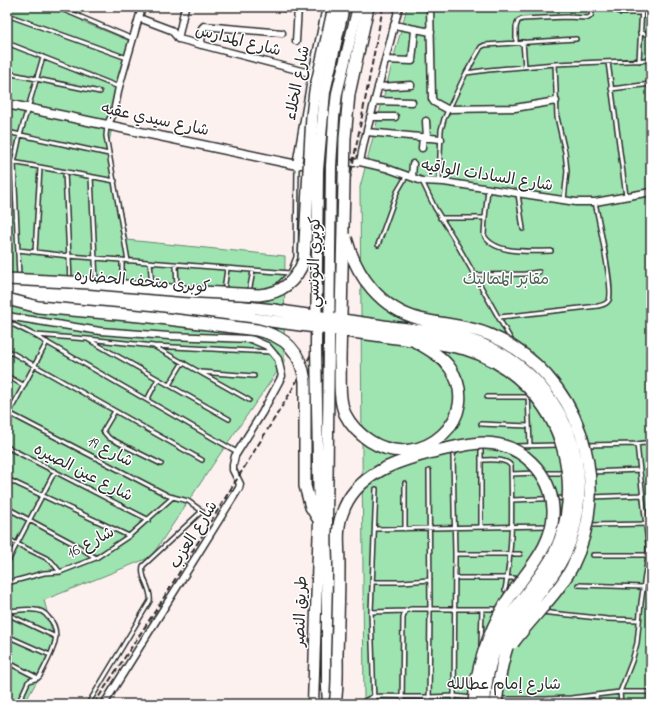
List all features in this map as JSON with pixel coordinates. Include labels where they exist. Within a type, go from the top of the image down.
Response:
[{"type":"highway","points":[[10,277],[182,291],[258,295],[279,291],[288,286],[298,274],[304,260],[312,116],[315,91],[334,7]]},
{"type":"highway","name":"كوبري التونسي","points":[[323,520],[316,346],[318,170],[325,92],[344,7]]},
{"type":"highway","name":"كوبري التونسي","points":[[323,520],[331,166],[334,118],[337,93],[358,7]]},
{"type":"highway","points":[[368,7],[353,75],[346,120],[343,175],[340,360],[341,396],[348,420],[358,431],[374,444],[386,449],[411,451],[423,448],[434,442],[444,434],[451,423],[459,400],[458,387],[450,368],[438,356],[413,340]]},
{"type":"highway","points":[[343,218],[351,256],[360,275],[376,294],[407,315],[420,319],[468,328],[491,336],[514,347],[534,363],[552,381],[566,401],[580,431],[587,454],[590,491],[588,515],[581,542],[577,554],[565,578],[548,602],[518,636],[505,658]]},
{"type":"highway","name":"كوبرى متحف الحضاره","points":[[7,287],[152,297],[273,315]]},
{"type":"highway","points":[[7,298],[38,306],[151,317],[257,330],[268,332],[287,343],[300,360],[305,381],[305,486],[311,507],[323,520]]},
{"type":"highway","name":"كوبرى متحف الحضاره","points":[[7,298],[273,315]]},
{"type":"highway","points":[[273,315],[457,347],[473,352],[498,364],[514,374],[535,395],[548,414],[558,434],[567,466],[568,500],[564,523],[555,552],[544,570],[516,606],[505,627],[490,666],[490,702]]},
{"type":"highway","points":[[273,315],[434,333],[466,339],[480,344],[495,350],[520,366],[536,381],[550,398],[565,424],[574,449],[578,477],[577,516],[570,543],[554,573],[513,631],[506,648],[499,680],[490,702]]},
{"type":"highway","points":[[335,704],[337,687],[339,523],[345,505],[356,490],[368,478],[385,468],[419,456],[450,448],[484,443],[500,445],[516,451],[536,466],[546,479],[549,487],[553,502],[553,516],[550,532],[544,547],[506,603],[487,640],[479,665],[474,704]]},
{"type":"highway","name":"طريق النصر","points":[[313,704],[323,520]]},
{"type":"highway","name":"طريق النصر","points":[[323,520],[328,704]]},
{"type":"street","points":[[108,124],[114,112],[119,87],[142,7]]},
{"type":"street","points":[[178,39],[183,7]]},
{"type":"street","points":[[276,7],[298,8]]},
{"type":"street","name":"شارع الخلاء","points":[[297,165],[313,74],[327,7]]},
{"type":"street","points":[[360,162],[366,132],[399,7]]},
{"type":"street","points":[[430,7],[432,99],[434,102],[448,109],[515,108],[556,101]]},
{"type":"street","name":"شارع الخلاء","points":[[296,41],[298,8]]},
{"type":"street","name":"شارع المدارس","points":[[139,18],[171,30],[178,39],[313,74]]},
{"type":"street","points":[[394,25],[430,32]]},
{"type":"street","points":[[201,45],[202,28],[204,26],[282,33]]},
{"type":"street","points":[[385,60],[412,61],[415,30]]},
{"type":"street","points":[[378,86],[411,85]]},
{"type":"street","points":[[375,101],[412,102]]},
{"type":"street","name":"شارع سيدي عقبه","points":[[7,104],[108,124],[297,165]]},
{"type":"street","points":[[370,117],[394,117]]},
{"type":"street","points":[[422,148],[425,138],[426,121]]},
{"type":"street","points":[[366,132],[441,139]]},
{"type":"street","name":"شارع السادات الواقيه","points":[[297,165],[339,165],[360,162],[386,168],[422,181],[439,181],[564,200],[595,202],[651,192]]},
{"type":"street","points":[[409,176],[413,164]]},
{"type":"street","points":[[7,316],[100,331],[176,337],[251,339],[262,343],[274,352]]},
{"type":"street","name":"شارع العزب","points":[[104,704],[239,488],[240,484],[233,465],[235,456],[262,413],[282,376],[280,365],[274,352]]},
{"type":"lane","points":[[57,7],[133,38]]},
{"type":"lane","points":[[516,42],[516,27],[518,21],[522,19],[588,18],[591,16],[593,7]]},
{"type":"lane","points":[[618,7],[618,11],[621,13],[641,13]]},
{"type":"lane","points":[[639,60],[642,7]]},
{"type":"lane","points":[[7,14],[127,58]]},
{"type":"lane","points":[[640,33],[651,35]]},
{"type":"lane","points":[[439,181],[441,139],[444,119],[466,73],[482,45],[576,39]]},
{"type":"lane","points":[[523,42],[525,66]]},
{"type":"lane","points":[[7,43],[119,87]]},
{"type":"lane","points":[[19,276],[14,163],[27,108],[43,57]]},
{"type":"lane","points":[[466,73],[525,66],[651,60]]},
{"type":"lane","points":[[608,62],[626,196]]},
{"type":"lane","points":[[555,64],[557,117],[565,152],[567,171],[564,200]]},
{"type":"lane","points":[[7,73],[100,92]]},
{"type":"lane","points":[[611,89],[651,84]]},
{"type":"lane","points":[[108,124],[106,132],[109,154],[128,261]]},
{"type":"lane","points":[[7,132],[109,154]]},
{"type":"lane","points":[[7,162],[115,181]]},
{"type":"lane","points":[[275,286],[285,279],[290,273],[296,257],[297,165]]},
{"type":"lane","points":[[34,252],[40,168]]},
{"type":"lane","points":[[66,172],[70,280]]},
{"type":"lane","points":[[378,245],[397,192],[409,176]]},
{"type":"lane","points":[[91,177],[96,281]]},
{"type":"lane","points":[[422,181],[440,218],[453,237],[520,354],[525,375]]},
{"type":"lane","points":[[488,189],[484,235],[491,244],[510,250],[551,251]]},
{"type":"lane","points":[[518,194],[523,229]]},
{"type":"lane","points":[[500,317],[598,306],[605,304],[608,301],[610,286],[595,202]]},
{"type":"lane","points":[[440,218],[485,218]]},
{"type":"lane","points":[[18,250],[122,261],[290,273]]},
{"type":"lane","points":[[122,261],[122,283]]},
{"type":"lane","points":[[150,263],[152,286]]},
{"type":"lane","points":[[176,265],[177,287]]},
{"type":"lane","points":[[224,290],[227,269]]},
{"type":"lane","points":[[249,292],[253,271]]},
{"type":"lane","points":[[475,275],[525,274],[538,272]]},
{"type":"lane","points":[[10,277],[19,276],[249,292],[270,289]]},
{"type":"lane","points":[[12,324],[47,342],[237,452]]},
{"type":"lane","points":[[34,335],[154,346],[274,352]]},
{"type":"lane","points":[[88,339],[230,419]]},
{"type":"lane","points":[[7,417],[47,342]]},
{"type":"lane","points":[[154,346],[249,400]]},
{"type":"lane","points":[[7,350],[202,460]]},
{"type":"lane","points":[[169,385],[183,362]]},
{"type":"lane","points":[[198,372],[254,376]]},
{"type":"lane","points":[[7,376],[23,385]]},
{"type":"lane","points":[[147,400],[158,378]]},
{"type":"lane","points":[[527,382],[529,397],[530,446]]},
{"type":"lane","points":[[487,397],[529,397]]},
{"type":"lane","points":[[115,411],[103,431],[105,434],[109,438],[161,464]]},
{"type":"lane","name":"شارع 19","points":[[8,413],[173,497],[188,501],[202,511],[143,566],[143,575],[150,592],[150,601],[88,704]]},
{"type":"lane","points":[[481,424],[529,426]]},
{"type":"lane","points":[[454,704],[454,453],[459,449],[481,447],[637,444],[651,442]]},
{"type":"lane","points":[[621,704],[620,692],[635,652],[648,555],[637,444]]},
{"type":"lane","name":"شارع عين الصيره","points":[[7,447],[149,520]]},
{"type":"lane","points":[[481,447],[482,527]]},
{"type":"lane","points":[[481,460],[508,462],[511,466],[512,527],[505,590]]},
{"type":"lane","points":[[587,472],[640,470]]},
{"type":"lane","points":[[7,564],[55,471]]},
{"type":"lane","points":[[429,471],[429,704]]},
{"type":"lane","points":[[511,474],[579,472]]},
{"type":"lane","points":[[7,479],[129,536]]},
{"type":"lane","points":[[405,484],[405,529]]},
{"type":"lane","points":[[374,704],[371,612],[376,490]]},
{"type":"lane","points":[[589,497],[642,495]]},
{"type":"lane","name":"شارع 16","points":[[7,584],[44,573],[60,572],[96,558],[129,536],[149,520],[173,497]]},
{"type":"lane","points":[[512,500],[581,497]]},
{"type":"lane","points":[[7,508],[76,545],[96,558]]},
{"type":"lane","points":[[375,529],[651,524]]},
{"type":"lane","points":[[7,539],[51,561],[60,572]]},
{"type":"lane","points":[[455,554],[520,554]]},
{"type":"lane","points":[[593,555],[648,555]]},
{"type":"lane","points":[[455,578],[514,578]]},
{"type":"lane","points":[[373,582],[430,580]]},
{"type":"lane","points":[[578,585],[643,587]]},
{"type":"lane","points":[[371,612],[454,608],[508,609],[608,619],[639,620]]},
{"type":"lane","points":[[7,613],[30,609],[40,611],[56,626],[56,637],[50,655],[38,678],[28,682],[18,704]]},
{"type":"lane","points":[[480,684],[482,609]]},
{"type":"lane","points":[[402,704],[403,618],[405,611]]},
{"type":"lane","points":[[7,613],[56,637]]},
{"type":"lane","points":[[7,636],[50,655]]},
{"type":"lane","points":[[7,662],[38,678]]},
{"type":"lane","name":"شارع إمام عطالله","points":[[374,696],[454,696],[490,702],[513,699],[571,698],[620,692],[650,692]]},
{"type":"lane","points":[[650,692],[650,704]]},
{"type":"lane","points":[[596,695],[597,704]]},
{"type":"lane","points":[[359,704],[374,696]]},
{"type":"lane","points":[[571,698],[571,704]]},
{"type":"lane","points":[[513,699],[513,704]]},
{"type":"lane","points":[[545,699],[545,704]]},
{"type":"green space","points":[[7,7],[79,7],[83,22],[130,41],[109,142],[127,240],[285,256],[284,362],[151,557],[44,600],[56,647],[24,704],[7,704]]},
{"type":"green space","name":"مقابر المماليك","points":[[407,7],[651,7],[651,704],[364,704],[360,187]]},
{"type":"railway","points":[[94,704],[158,607],[292,390],[344,292],[348,189],[383,7]]}]
